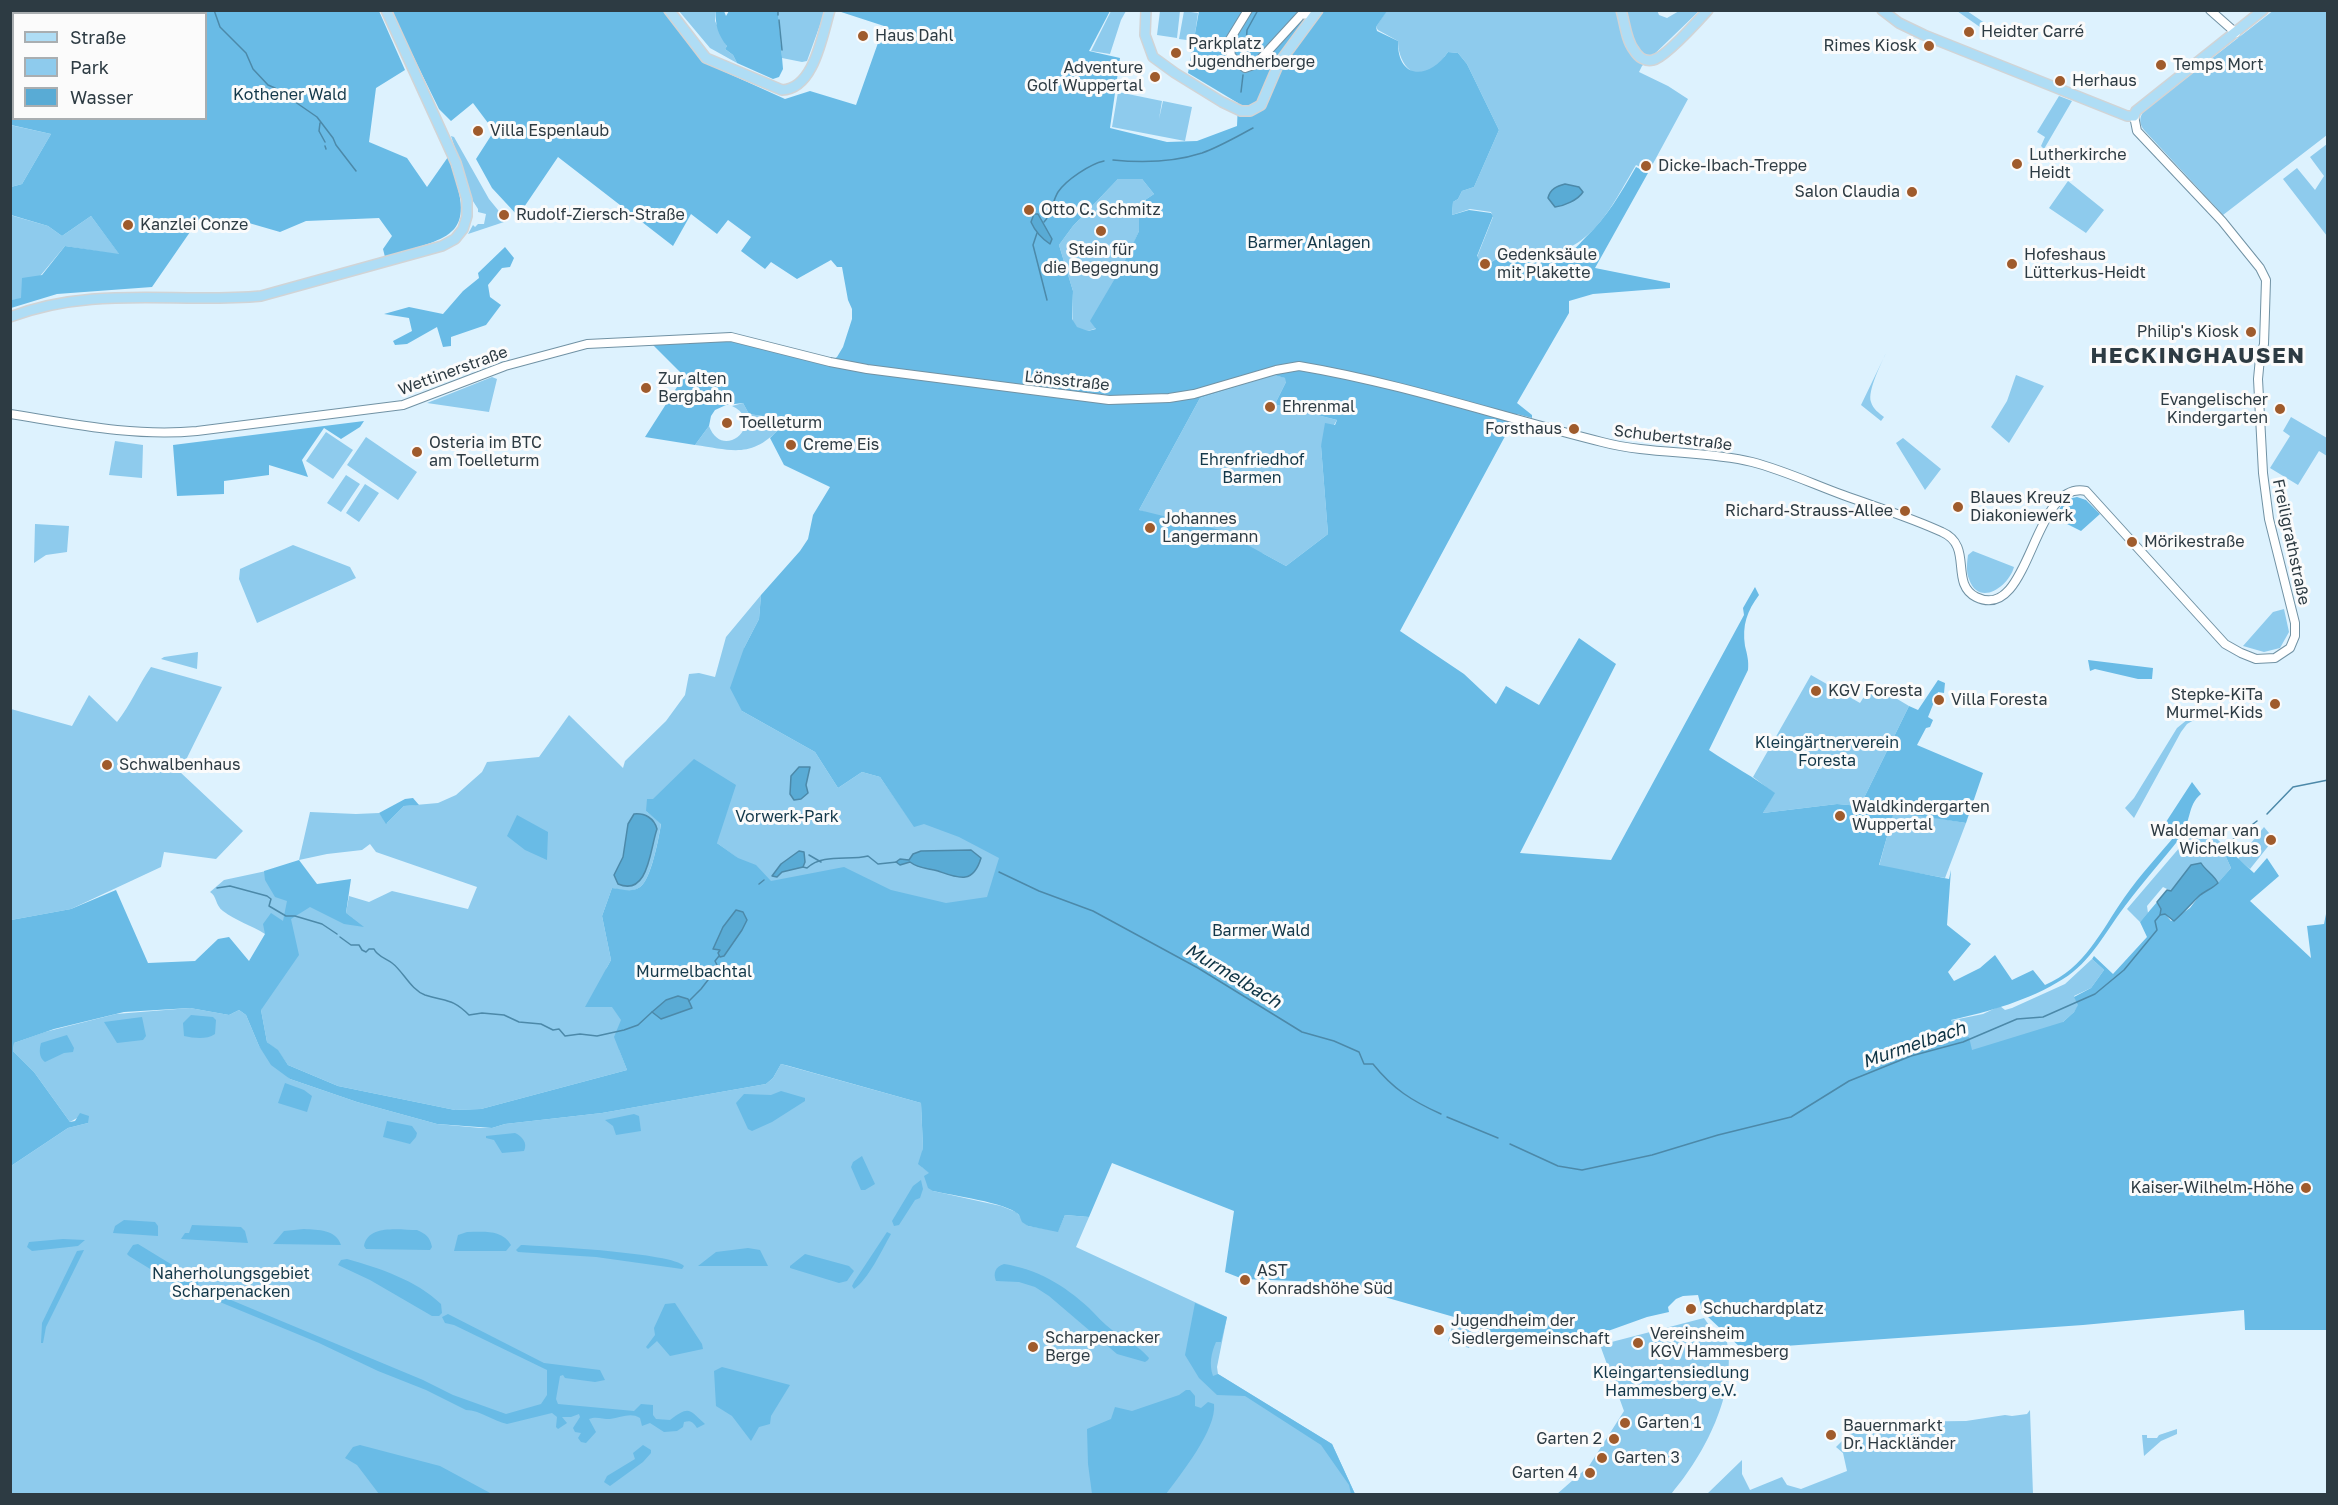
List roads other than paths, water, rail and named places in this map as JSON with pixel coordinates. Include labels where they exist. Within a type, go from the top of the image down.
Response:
[{"type":"main road","points":[[10,317],[60,303],[99,299],[261,296],[415,255],[456,239],[463,229],[467,216],[467,200],[461,175],[386,10]]},
{"type":"main road","points":[[669,10],[706,58],[782,90],[795,88],[805,80],[830,10]]},
{"type":"main road","points":[[1146,10],[1144,27],[1146,44],[1158,62],[1222,102],[1241,111],[1250,111],[1261,105],[1284,55],[1315,14]]},
{"type":"main road","points":[[1621,10],[1633,50],[1643,59],[1650,60],[1655,60],[1665,53],[1708,10]]},
{"type":"main road","points":[[1882,10],[1899,23],[1924,35],[2127,116],[2134,116],[2136,111],[2263,10]]},
{"type":"street","points":[[1248,10],[1229,41],[1231,56],[1245,68],[1256,64],[1301,15],[1315,14]]},
{"type":"street","points":[[2210,10],[2236,33]]},
{"type":"street","name":"Freiligrathstraße","points":[[1996,597],[2006,591],[2019,576],[2051,510],[2059,499],[2079,489],[2086,491],[2094,498],[2225,644],[2241,653],[2262,660],[2281,656],[2290,648],[2295,636],[2295,623],[2269,519],[2259,436],[2258,379],[2264,344],[2266,280],[2260,268],[2222,221],[2137,131],[2134,116]]},
{"type":"street","name":"Wettinerstraße","points":[[10,414],[133,433],[169,434],[197,431],[403,405],[505,366],[567,348],[639,340],[730,337],[830,362]]},
{"type":"street","name":"Lönsstraße","points":[[830,362],[908,375],[1109,400],[1169,398],[1194,394],[1276,369],[1299,366]]},
{"type":"street","name":"Schubertstraße","points":[[1299,366],[1433,397],[1620,446],[1731,458],[1773,469],[1943,532],[1957,544],[1960,550],[1963,580],[1970,593],[1981,599],[1996,597]]},
{"type":"water","points":[[1565,184],[1579,187],[1583,192],[1578,198],[1555,207],[1548,198],[1550,192]]},
{"type":"water","points":[[1034,214],[1038,214],[1052,239],[1050,244],[1041,237],[1031,222]]},
{"type":"water","points":[[799,767],[810,767],[806,785],[808,793],[801,799],[794,800],[790,794],[791,776]]},
{"type":"water","points":[[634,814],[648,817],[657,829],[650,858],[642,877],[636,884],[628,886],[618,884],[614,875],[623,857],[628,824]]},
{"type":"water","points":[[971,850],[981,858],[974,872],[964,877],[952,876],[910,862],[900,865],[896,862],[900,859],[909,860],[913,854],[921,851]]},
{"type":"water","points":[[799,851],[804,852],[803,867],[782,872],[777,877],[772,876],[781,864]]},
{"type":"water","points":[[2201,863],[2218,883],[2200,895],[2174,921],[2165,914],[2160,915],[2161,909],[2157,902],[2167,890],[2171,891],[2191,865]]},
{"type":"water","points":[[736,910],[743,912],[747,920],[724,956],[720,957],[718,953],[720,950],[713,949],[723,927]]},
{"type":"water","points":[[678,996],[688,999],[692,1008],[661,1019],[652,1012],[666,1000]]},
{"type":"waterway","points":[[214,10],[220,27],[246,53],[253,69],[268,85],[317,117],[356,171]]},
{"type":"waterway","points":[[778,10],[778,15]]},
{"type":"waterway","points":[[1245,62],[1247,30],[1258,10]]},
{"type":"waterway","points":[[779,20],[782,50]]},
{"type":"waterway","points":[[1241,92],[1243,75]]},
{"type":"waterway","points":[[320,123],[319,131],[325,142]]},
{"type":"waterway","points":[[1113,160],[1158,161],[1191,156],[1215,148],[1253,128]]},
{"type":"waterway","points":[[1044,222],[1062,187],[1085,169],[1104,161]]},
{"type":"waterway","points":[[1037,233],[1033,245],[1047,300]]},
{"type":"waterway","name":"Murmelbach","points":[[2267,814],[2293,787],[2328,780]]},
{"type":"waterway","name":"Murmelbach","points":[[2223,847],[2257,821]]},
{"type":"waterway","name":"Murmelbach","points":[[809,855],[821,862]]},
{"type":"waterway","name":"Murmelbach","points":[[803,867],[807,868],[821,860],[868,856],[878,864],[897,862]]},
{"type":"waterway","name":"Murmelbach","points":[[999,872],[1039,891],[1093,911],[1198,968],[1302,1032],[1334,1041],[1359,1052],[1364,1064],[1373,1064],[1404,1094],[1441,1114]]},
{"type":"waterway","name":"Murmelbach","points":[[759,884],[764,880]]},
{"type":"waterway","name":"Murmelbach","points":[[217,888],[230,886],[267,896],[271,899],[269,906],[286,916],[295,916],[322,924],[337,934]]},
{"type":"waterway","name":"Murmelbach","points":[[1510,1144],[1558,1166],[1582,1170],[1652,1155],[1718,1135],[1791,1117],[1849,1081],[1911,1056],[1963,1042],[2017,1019],[2043,1017],[2095,994],[2124,970],[2157,930],[2155,921],[2160,915]]},
{"type":"waterway","name":"Murmelbach","points":[[340,937],[351,945],[359,945],[366,952],[374,949],[396,966],[420,993],[449,1001],[469,1015],[482,1013],[504,1015],[519,1022],[541,1024],[553,1030],[559,1029],[565,1036],[580,1034],[597,1036],[638,1025],[652,1012]]},
{"type":"waterway","name":"Murmelbach","points":[[689,1001],[718,967],[715,961],[719,956]]},
{"type":"waterway","name":"Murmelbach","points":[[1447,1117],[1498,1138]]},
{"type":"place","name":"Heidter Carré","points":[[1969,32]]},
{"type":"place","name":"Haus Dahl","points":[[863,36]]},
{"type":"place","name":"Rimes Kiosk","points":[[1929,46]]},
{"type":"place","name":"Parkplatz Jugendherberge","points":[[1176,53]]},
{"type":"place","name":"Temps Mort","points":[[2161,65]]},
{"type":"place","name":"Adventure Golf Wuppertal","points":[[1155,77]]},
{"type":"place","name":"Herhaus","points":[[2060,81]]},
{"type":"place","name":"Villa Espenlaub","points":[[478,131]]},
{"type":"place","name":"Lutherkirche Heidt","points":[[2017,164]]},
{"type":"place","name":"Dicke-Ibach-Treppe","points":[[1646,166]]},
{"type":"place","name":"Salon Claudia","points":[[1912,192]]},
{"type":"place","name":"Otto C. Schmitz","points":[[1029,210]]},
{"type":"place","name":"Rudolf-Ziersch-Straße","points":[[504,215]]},
{"type":"place","name":"Kanzlei Conze","points":[[128,225]]},
{"type":"place","name":"Stein für die Begegnung","points":[[1101,231]]},
{"type":"place","name":"Gedenksäule mit Plakette","points":[[1485,264]]},
{"type":"place","name":"Hofeshaus Lütterkus-Heidt","points":[[2012,264]]},
{"type":"place","name":"Philip's Kiosk","points":[[2251,332]]},
{"type":"place","name":"Zur alten Bergbahn","points":[[646,388]]},
{"type":"place","name":"Ehrenmal","points":[[1270,407]]},
{"type":"place","name":"Evangelischer Kindergarten","points":[[2280,409]]},
{"type":"place","name":"Toelleturm","points":[[727,423]]},
{"type":"place","name":"Forsthaus","points":[[1574,429]]},
{"type":"place","name":"Creme Eis","points":[[791,445]]},
{"type":"place","name":"Osteria im BTC am Toelleturm","points":[[417,452]]},
{"type":"place","name":"Blaues Kreuz Diakoniewerk","points":[[1958,507]]},
{"type":"place","name":"Richard-Strauss-Allee","points":[[1905,511]]},
{"type":"place","name":"Johannes Langermann","points":[[1150,528]]},
{"type":"place","name":"Mörikestraße","points":[[2132,542]]},
{"type":"place","name":"KGV Foresta","points":[[1816,691]]},
{"type":"place","name":"Villa Foresta","points":[[1939,700]]},
{"type":"place","name":"Stepke-KiTa Murmel-Kids","points":[[2275,704]]},
{"type":"place","name":"Schwalbenhaus","points":[[107,765]]},
{"type":"place","name":"Waldkindergarten Wuppertal","points":[[1840,816]]},
{"type":"place","name":"Waldemar van Wichelkus","points":[[2271,840]]},
{"type":"place","name":"Kaiser-Wilhelm-Höhe","points":[[2306,1188]]},
{"type":"place","name":"AST Konradshöhe Süd","points":[[1245,1280]]},
{"type":"place","name":"Schuchardplatz","points":[[1691,1309]]},
{"type":"place","name":"Jugendheim der Siedlergemeinschaft","points":[[1439,1330]]},
{"type":"place","name":"Vereinsheim KGV Hammesberg","points":[[1638,1343]]},
{"type":"place","name":"Scharpenacker Berge","points":[[1033,1347]]},
{"type":"place","name":"Garten 1","points":[[1625,1423]]},
{"type":"place","name":"Bauernmarkt Dr. Hackländer","points":[[1831,1435]]},
{"type":"place","name":"Garten 2","points":[[1614,1439]]},
{"type":"place","name":"Garten 3","points":[[1602,1458]]},
{"type":"place","name":"Garten 4","points":[[1590,1473]]},
{"type":"district","name":"HECKINGHAUSEN","points":[[2198,356]]},
{"type":"park label","name":"Kothener Wald","points":[[290,95]]},
{"type":"park label","name":"Barmer Anlagen","points":[[1309,243]]},
{"type":"park label","name":"Ehrenfriedhof Barmen","points":[[1252,469]]},
{"type":"park label","name":"Kleingärtnerverein Foresta","points":[[1827,752]]},
{"type":"park label","name":"Vorwerk-Park","points":[[787,817]]},
{"type":"park label","name":"Barmer Wald","points":[[1261,931]]},
{"type":"park label","name":"Murmelbachtal","points":[[694,972]]},
{"type":"park label","name":"Naherholungsgebiet Scharpenacken","points":[[231,1283]]},
{"type":"park label","name":"Kleingartensiedlung Hammesberg e.V.","points":[[1671,1382]]}]
